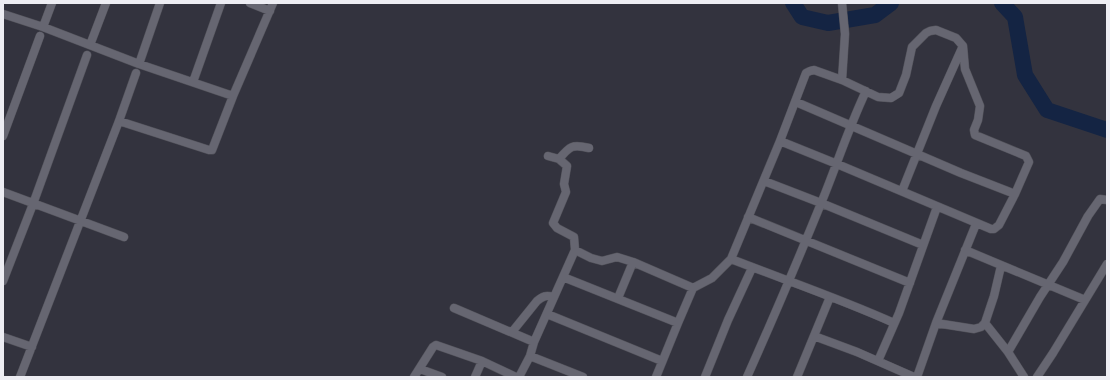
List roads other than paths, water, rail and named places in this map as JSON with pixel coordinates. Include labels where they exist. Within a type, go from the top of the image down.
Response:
[{"type":"street","points":[[43,27],[52,3]]},
{"type":"street","points":[[90,45],[106,3]]},
{"type":"street","points":[[139,64],[160,3]]},
{"type":"street","points":[[193,82],[221,3]]},
{"type":"street","points":[[250,3],[270,11]]},
{"type":"street","points":[[119,120],[212,150],[233,96],[274,3]]},
{"type":"street","points":[[842,3],[845,34],[842,80]]},
{"type":"street","points":[[3,14],[43,27],[139,64],[233,96]]},
{"type":"street","points":[[656,377],[693,288],[712,278],[730,259],[764,181],[806,73],[814,70],[842,80],[878,97],[885,99],[891,98],[899,93],[906,75],[912,47],[930,31],[936,30],[949,35],[956,38],[962,46],[965,69],[980,106],[979,115],[974,130],[976,135],[1026,156],[1028,162],[1015,194],[999,225],[991,230],[902,191],[780,141]]},
{"type":"street","points":[[3,136],[40,36]]},
{"type":"street","points":[[902,191],[962,46]]},
{"type":"street","points":[[3,281],[34,204],[87,55]]},
{"type":"street","points":[[20,377],[136,73]]},
{"type":"street","points":[[747,377],[790,281],[837,164],[850,126],[866,91]]},
{"type":"street","points":[[796,102],[850,126],[1015,194]]},
{"type":"street","points":[[559,159],[569,148],[577,145],[589,148]]},
{"type":"street","points":[[414,377],[433,347],[436,345],[482,361],[518,377],[530,356],[534,342],[553,297],[575,250],[574,237],[555,226],[553,223],[566,191],[564,184],[567,166],[559,159],[548,156]]},
{"type":"street","points":[[764,181],[923,245]]},
{"type":"street","points":[[3,192],[124,237]]},
{"type":"street","points":[[1008,352],[1047,285],[1064,262],[1097,202],[1100,199],[1107,200]]},
{"type":"street","points":[[878,361],[910,283],[937,207]]},
{"type":"street","points":[[748,218],[910,283]]},
{"type":"street","points":[[814,336],[916,377],[976,224]]},
{"type":"street","points":[[575,250],[602,261],[617,257],[633,262],[693,288]]},
{"type":"street","points":[[965,250],[1085,300]]},
{"type":"street","points":[[730,259],[790,281],[894,323]]},
{"type":"street","points":[[618,298],[633,262]]},
{"type":"street","points":[[1037,377],[1053,354],[1107,264]]},
{"type":"street","points":[[936,323],[974,329],[981,327],[985,323],[994,296],[1001,266]]},
{"type":"street","points":[[705,377],[728,320],[752,268]]},
{"type":"street","points":[[563,277],[678,322]]},
{"type":"street","points":[[512,332],[537,301],[542,297],[553,297]]},
{"type":"street","points":[[800,376],[830,297]]},
{"type":"street","points":[[454,308],[534,342]]},
{"type":"street","points":[[547,314],[662,361]]},
{"type":"street","points":[[985,323],[1008,352],[1024,377]]},
{"type":"street","points":[[3,337],[32,347]]},
{"type":"street","points":[[530,356],[583,377]]},
{"type":"street","points":[[475,377],[482,361]]},
{"type":"street","points":[[420,369],[442,377]]},
{"type":"waterway","points":[[793,3],[802,17],[828,23],[875,15],[891,3]]},
{"type":"waterway","points":[[1002,3],[1015,17],[1025,75],[1047,110],[1107,130]]}]
